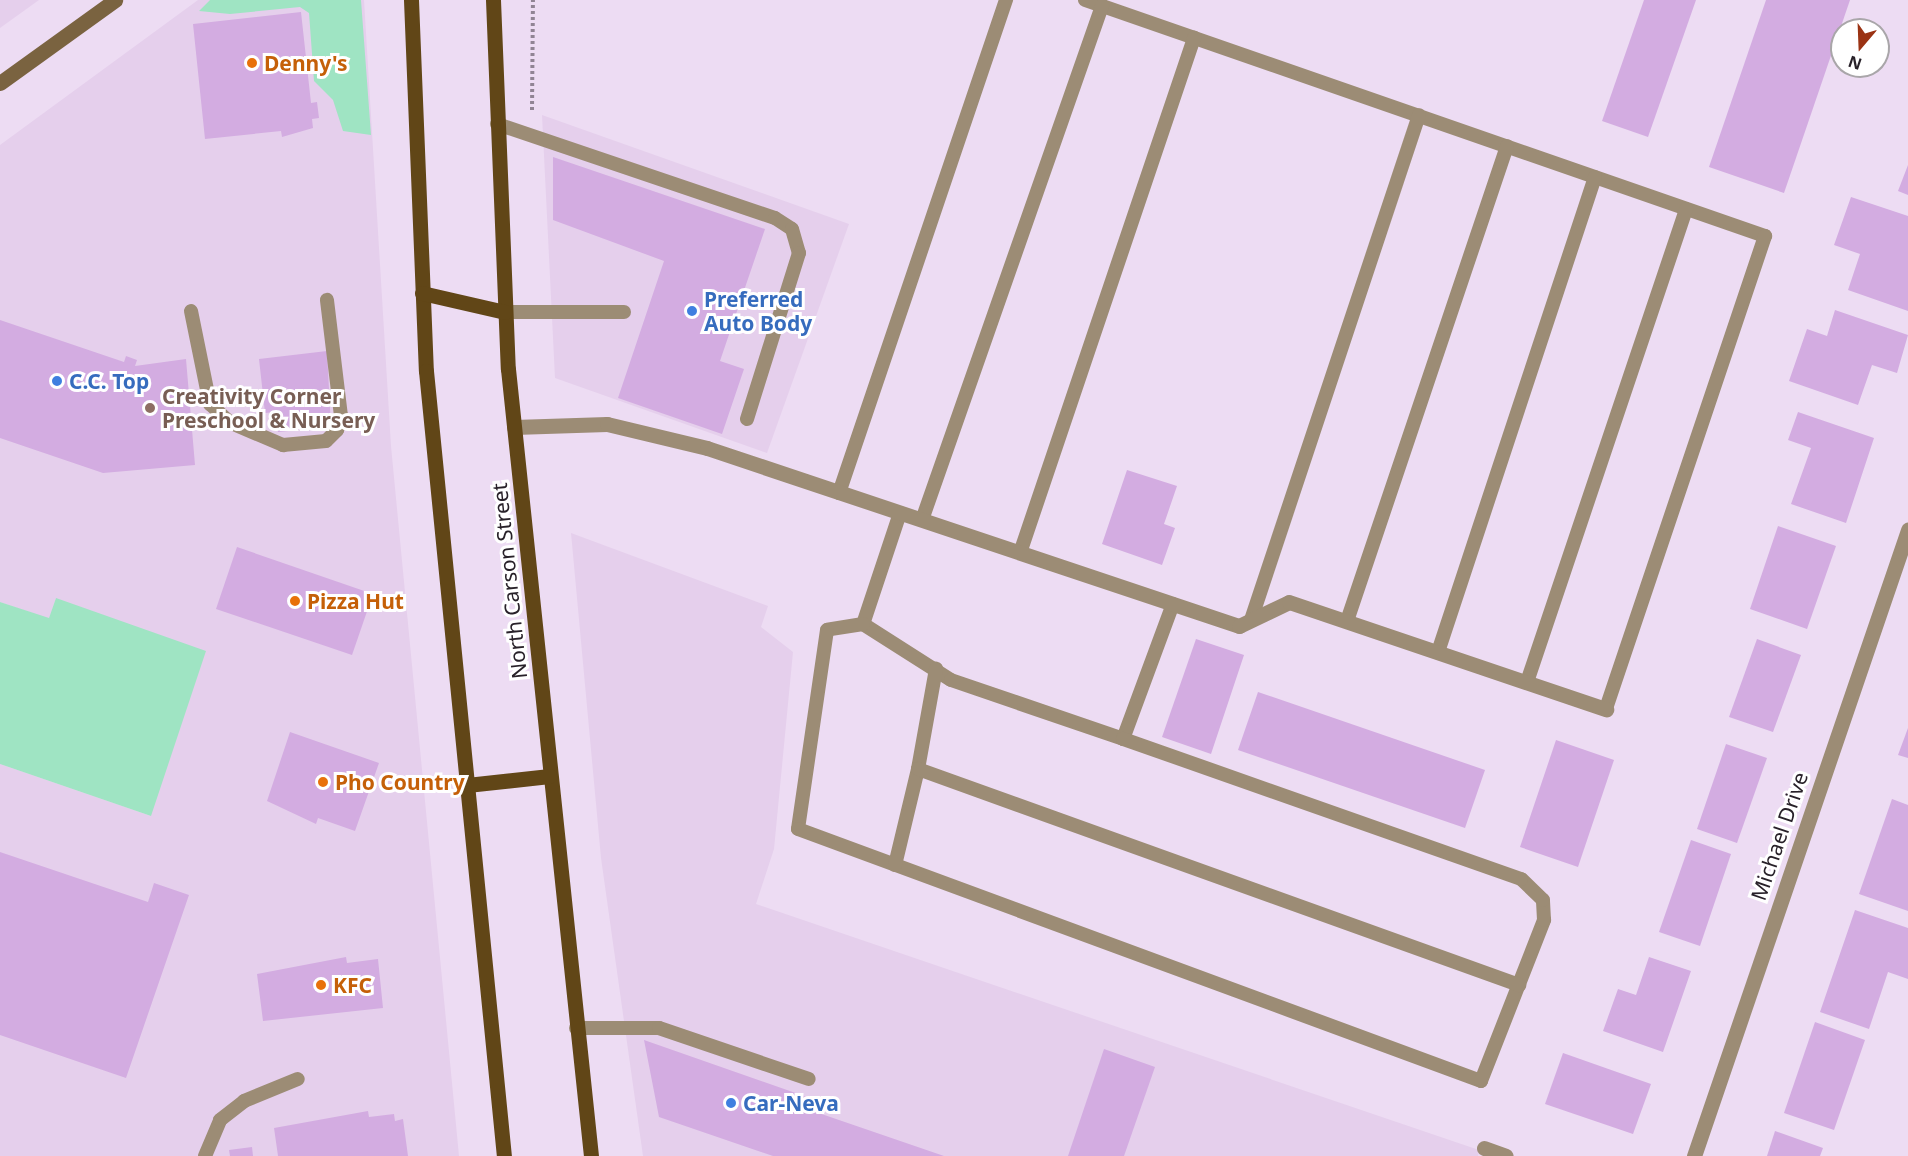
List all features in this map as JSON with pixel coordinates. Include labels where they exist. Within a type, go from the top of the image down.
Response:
[{"type":"main road","points":[[411,0],[422,293],[504,1156]]},
{"type":"main road","name":"North Carson Street","points":[[493,0],[506,312],[514,427],[591,1156]]},
{"type":"main road","points":[[422,293],[506,312]]},
{"type":"main road","points":[[467,785],[550,776]]},
{"type":"street","points":[[0,83],[115,0]]},
{"type":"street","points":[[514,427],[607,424],[707,448],[1239,626],[1289,602],[1606,709]]},
{"type":"street","name":"Michael Drive","points":[[1694,1156],[1908,530]]},
{"type":"street","points":[[1484,1148],[1506,1156]]},
{"type":"lane","points":[[839,493],[1006,0]]},
{"type":"lane","points":[[1085,0],[1765,236],[1606,709]]},
{"type":"lane","points":[[922,520],[1102,6]]},
{"type":"lane","points":[[1020,553],[1194,38]]},
{"type":"lane","points":[[1251,620],[1419,116]]},
{"type":"lane","points":[[497,123],[532,132],[775,218],[792,229],[799,253],[747,419]]},
{"type":"lane","points":[[1347,621],[1507,146]]},
{"type":"lane","points":[[1438,652],[1595,177]]},
{"type":"lane","points":[[1527,682],[1686,209]]},
{"type":"lane","points":[[191,311],[210,404],[229,422],[283,445],[326,441],[337,430],[341,416],[327,300]]},
{"type":"lane","points":[[506,312],[624,312]]},
{"type":"lane","points":[[863,624],[900,513]]},
{"type":"lane","points":[[1123,739],[1173,604]]},
{"type":"lane","points":[[863,624],[936,669],[951,680],[1521,879],[1543,900],[1544,920],[1481,1081],[798,829],[826,630],[863,624]]},
{"type":"lane","points":[[896,865],[918,769],[936,669]]},
{"type":"lane","points":[[918,769],[1519,985]]},
{"type":"lane","points":[[576,1028],[659,1028],[809,1079]]},
{"type":"lane","points":[[205,1156],[220,1120],[244,1101],[298,1080]]},
{"type":"path","points":[[532,132],[533,0]]},
{"type":"shaded area","points":[[0,0],[39,0],[0,28]]},
{"type":"shaded area","points":[[198,0],[364,0],[391,446],[459,1156],[0,1156],[0,764],[151,816],[56,598],[49,619],[0,602],[0,145]]},
{"type":"shaded area","points":[[542,115],[849,224],[767,453],[555,378]]},
{"type":"shaded area","points":[[571,533],[768,606],[761,627],[793,652],[774,849],[756,904],[1479,1150],[1478,1156],[643,1156],[601,858]]},
{"type":"green space","points":[[210,0],[361,0],[371,135],[343,131],[333,100],[314,81],[309,13],[300,7],[230,14],[199,11]]},
{"type":"green space","points":[[56,598],[206,651],[151,816],[0,764],[0,602],[49,618]]},
{"type":"building","points":[[1644,0],[1696,0],[1648,137],[1602,121]]},
{"type":"building","points":[[1766,0],[1850,0],[1844,18],[1830,18],[1830,58],[1784,193],[1709,167]]},
{"type":"building","name":"Denny's","points":[[301,12],[311,103],[317,102],[319,118],[312,119],[313,128],[282,137],[281,131],[205,139],[193,24]]},
{"type":"building","name":"Preferred Auto Body","points":[[553,157],[765,229],[720,361],[744,369],[722,434],[618,398],[664,261],[553,220]]},
{"type":"building","points":[[1908,165],[1908,195],[1898,191]]},
{"type":"building","points":[[1851,197],[1908,216],[1908,311],[1848,290],[1860,254],[1834,245]]},
{"type":"building","points":[[1835,310],[1908,335],[1897,373],[1872,365],[1858,405],[1789,381],[1807,329],[1827,336]]},
{"type":"building","points":[[0,320],[124,362],[126,356],[137,360],[135,366],[186,359],[195,465],[103,473],[0,438]]},
{"type":"building","points":[[327,351],[331,427],[278,432],[275,412],[265,413],[259,359]]},
{"type":"building","points":[[1798,412],[1874,438],[1846,523],[1791,504],[1811,448],[1788,440]]},
{"type":"building","points":[[1127,470],[1177,486],[1164,524],[1175,528],[1162,565],[1102,544]]},
{"type":"building","points":[[1778,526],[1836,546],[1807,629],[1750,609]]},
{"type":"building","name":"Pizza Hut","points":[[237,547],[373,594],[352,655],[216,609]]},
{"type":"building","points":[[1196,639],[1244,655],[1211,754],[1162,737]]},
{"type":"building","points":[[1757,639],[1801,655],[1773,732],[1729,717]]},
{"type":"building","points":[[1258,692],[1485,770],[1465,828],[1238,750]]},
{"type":"building","points":[[1908,728],[1908,758],[1898,755]]},
{"type":"building","name":"Pho Country","points":[[290,732],[379,763],[355,831],[318,818],[316,824],[267,801]]},
{"type":"building","points":[[1556,740],[1614,760],[1578,867],[1520,847]]},
{"type":"building","points":[[1726,744],[1767,758],[1737,843],[1697,829]]},
{"type":"building","points":[[1892,799],[1908,805],[1908,911],[1859,894]]},
{"type":"building","points":[[1691,840],[1731,854],[1700,946],[1659,932]]},
{"type":"building","points":[[0,852],[148,902],[154,883],[189,895],[126,1078],[0,1035]]},
{"type":"building","points":[[1855,910],[1908,928],[1908,979],[1888,972],[1869,1029],[1820,1012]]},
{"type":"building","name":"KFC","points":[[346,957],[347,963],[378,959],[383,1008],[263,1021],[257,974]]},
{"type":"building","points":[[1649,957],[1691,971],[1663,1052],[1603,1031],[1618,989],[1636,995]]},
{"type":"building","points":[[1815,1022],[1865,1040],[1834,1130],[1784,1113]]},
{"type":"building","name":"Car-Neva","points":[[644,1040],[807,1097],[804,1108],[944,1156],[773,1156],[659,1117]]},
{"type":"building","points":[[1104,1049],[1155,1067],[1124,1156],[1068,1156]]},
{"type":"building","points":[[1563,1053],[1651,1084],[1633,1134],[1545,1104]]},
{"type":"building","points":[[368,1111],[369,1117],[394,1114],[395,1121],[403,1119],[408,1156],[278,1156],[274,1128]]},
{"type":"building","points":[[1775,1131],[1823,1148],[1820,1156],[1767,1156]]},
{"type":"building","points":[[252,1147],[253,1156],[230,1156],[229,1150]]},
{"type":"place","name":"Denny's","points":[[252,63]]},
{"type":"place","name":"Preferred Auto Body","points":[[692,311]]},
{"type":"place","name":"C.C. Top","points":[[57,381]]},
{"type":"place","name":"Creativity Corner Preschool & Nursery","points":[[150,408]]},
{"type":"place","name":"Pizza Hut","points":[[295,601]]},
{"type":"place","name":"Pho Country","points":[[323,782]]},
{"type":"place","name":"KFC","points":[[321,985]]},
{"type":"place","name":"Car-Neva","points":[[731,1103]]}]
